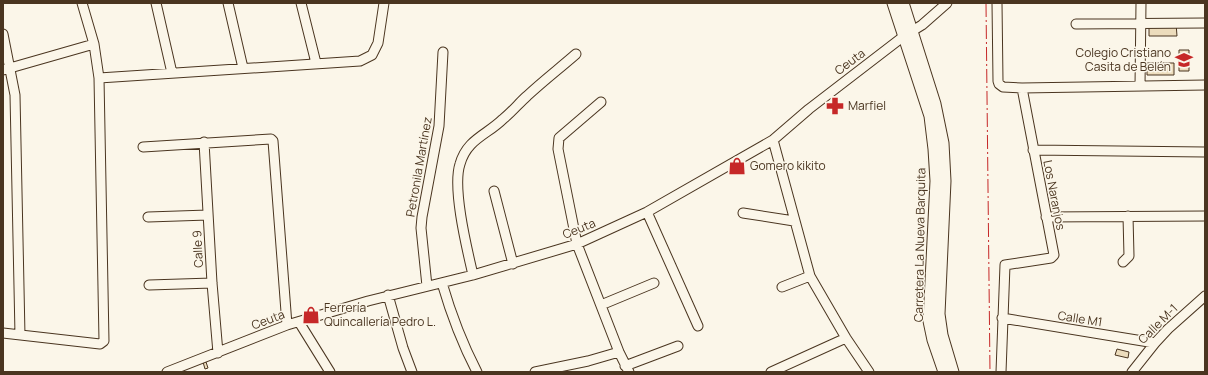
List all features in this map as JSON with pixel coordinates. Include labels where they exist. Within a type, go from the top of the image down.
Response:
[{"type":"street","points":[[3,334],[100,344],[104,341],[99,78],[94,44],[82,3]]},
{"type":"street","points":[[156,3],[172,73]]},
{"type":"street","points":[[228,3],[243,68]]},
{"type":"street","points":[[301,3],[316,63]]},
{"type":"street","points":[[99,78],[360,61],[372,55],[378,43],[384,3]]},
{"type":"street","name":"Carretera La Nueva Barquita","points":[[894,3],[908,34],[935,104],[943,143],[945,182],[939,314],[942,335],[953,372]]},
{"type":"street","name":"Carretera La Nueva Barquita","points":[[903,3],[908,34],[930,116],[934,149],[936,182],[930,321],[933,340],[944,372]]},
{"type":"street","name":"Ceuta","points":[[167,372],[287,326],[388,295],[473,275],[577,244],[648,212],[773,140],[809,109],[908,34],[922,26],[947,3]]},
{"type":"street","points":[[997,3],[998,81],[1003,87],[1205,85]]},
{"type":"street","points":[[1140,86],[1141,3]]},
{"type":"street","points":[[1076,24],[1205,23]]},
{"type":"street","points":[[3,34],[7,69],[15,95],[20,335]]},
{"type":"street","points":[[7,69],[94,44]]},
{"type":"street","name":"Petronila Martínez","points":[[427,286],[421,228],[439,126],[443,52]]},
{"type":"street","points":[[473,275],[466,244],[458,190],[459,164],[470,144],[502,121],[528,95],[576,54]]},
{"type":"street","name":"Los Naranjos","points":[[1002,318],[1004,265],[1053,257],[1022,88]]},
{"type":"street","points":[[601,102],[559,138],[558,142],[577,244],[627,369],[678,346]]},
{"type":"street","points":[[143,148],[269,138],[273,141],[287,326]]},
{"type":"street","points":[[773,140],[810,276],[846,338],[869,372]]},
{"type":"street","name":"Calle 9","points":[[204,142],[212,283],[218,353]]},
{"type":"street","points":[[1033,150],[1205,152]]},
{"type":"street","points":[[494,191],[512,264]]},
{"type":"street","points":[[648,212],[698,326]]},
{"type":"street","points":[[743,213],[794,221]]},
{"type":"street","points":[[148,217],[208,215]]},
{"type":"street","points":[[1046,216],[1205,216]]},
{"type":"street","points":[[1124,262],[1128,256],[1128,216]]},
{"type":"street","points":[[782,287],[810,276]]},
{"type":"street","points":[[149,285],[212,283]]},
{"type":"street","points":[[442,283],[464,348],[477,372]]},
{"type":"street","points":[[601,305],[654,283]]},
{"type":"street","points":[[388,295],[405,354],[412,372]]},
{"type":"street","name":"Calle M-1","points":[[1132,372],[1168,329],[1205,296]]},
{"type":"street","points":[[1001,372],[1002,318]]},
{"type":"street","name":"Calle M1","points":[[1002,318],[1155,343]]},
{"type":"street","points":[[300,322],[330,372]]},
{"type":"street","points":[[771,372],[846,338]]},
{"type":"street","points":[[535,372],[588,361],[619,352]]},
{"type":"building","points":[[1176,23],[1177,36],[1149,36],[1149,24]]},
{"type":"building","name":"Colegio Cristiano Casita de Belén","points":[[1179,50],[1189,50],[1189,71],[1179,71]]},
{"type":"building","points":[[1147,63],[1174,63],[1174,75],[1147,75]]},
{"type":"building","points":[[1117,349],[1129,352],[1128,358],[1115,355]]},
{"type":"building","points":[[203,362],[206,362],[208,368],[205,369]]},
{"type":"power","points":[[986,3],[990,372]]},
{"type":"place","name":"Colegio Cristiano Casita de Belén","points":[[1184,60]]},
{"type":"place","name":"Marfiel","points":[[835,106]]},
{"type":"place","name":"Gomero kikito","points":[[737,166]]},
{"type":"place","name":"Ferrería Quincallería Pedro L.","points":[[311,315]]}]
